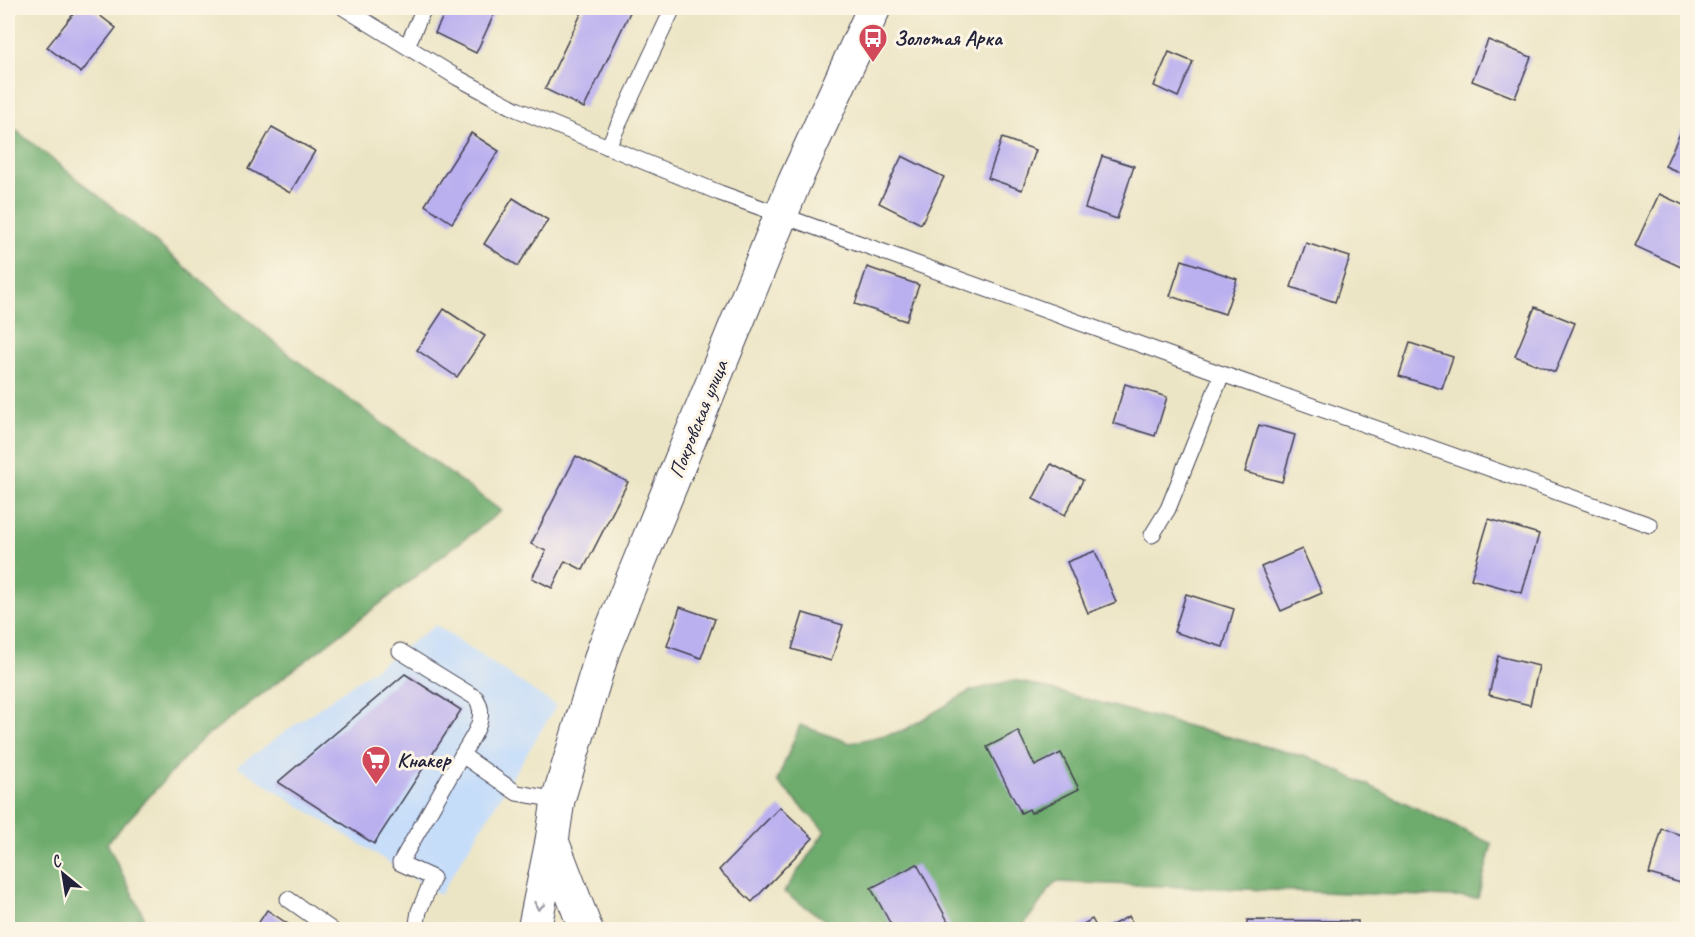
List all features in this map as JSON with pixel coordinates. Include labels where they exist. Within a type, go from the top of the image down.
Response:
[{"type":"street","name":"Покровская улица","points":[[534,930],[558,800],[603,651],[782,214],[874,8]]},
{"type":"street","points":[[552,841],[586,930]]},
{"type":"lane","points":[[344,8],[516,109],[608,147],[782,214],[1222,374],[1650,525]]},
{"type":"lane","points":[[407,46],[424,8]]},
{"type":"lane","points":[[608,147],[673,8]]},
{"type":"lane","points":[[1152,535],[1168,509],[1222,374]]},
{"type":"lane","points":[[400,651],[476,698],[482,707],[482,718],[400,863],[433,878],[418,911],[416,930]]},
{"type":"lane","points":[[462,755],[517,793],[558,800]]},
{"type":"lane","points":[[288,899],[332,930]]},
{"type":"shaded area","points":[[436,625],[556,706],[440,895],[237,766]]},
{"type":"green space","points":[[8,124],[130,221],[291,356],[501,511],[199,742],[107,843],[150,929],[8,929]]},
{"type":"green space","points":[[1014,680],[1313,759],[1492,844],[1478,898],[1055,882],[1023,929],[838,929],[784,892],[825,831],[777,781],[800,725],[850,743],[903,731],[970,691]]},
{"type":"building","points":[[78,8],[90,8],[116,28],[81,73],[47,47]]},
{"type":"building","points":[[447,8],[497,8],[476,53],[435,33]]},
{"type":"building","points":[[584,8],[632,8],[584,108],[545,89]]},
{"type":"building","points":[[1488,40],[1531,57],[1515,98],[1472,81]]},
{"type":"building","points":[[1169,52],[1193,62],[1178,97],[1154,86]]},
{"type":"building","points":[[1688,116],[1688,176],[1665,166]]},
{"type":"building","points":[[272,127],[315,151],[290,193],[248,169]]},
{"type":"building","points":[[471,133],[499,151],[452,223],[425,205]]},
{"type":"building","points":[[1002,138],[1036,150],[1022,190],[988,178]]},
{"type":"building","points":[[902,156],[944,177],[921,224],[879,203]]},
{"type":"building","points":[[1102,156],[1134,166],[1117,219],[1085,208]]},
{"type":"building","points":[[1659,194],[1688,207],[1688,254],[1681,267],[1635,246]]},
{"type":"building","points":[[513,198],[548,220],[518,266],[484,244]]},
{"type":"building","points":[[1306,243],[1350,257],[1335,302],[1291,287]]},
{"type":"building","points":[[1182,260],[1237,279],[1225,314],[1170,296]]},
{"type":"building","points":[[867,267],[919,285],[906,321],[855,304]]},
{"type":"building","points":[[1535,307],[1575,323],[1555,372],[1515,356]]},
{"type":"building","points":[[444,309],[485,336],[457,377],[417,350]]},
{"type":"building","points":[[1410,343],[1453,357],[1442,389],[1399,376]]},
{"type":"building","points":[[1125,384],[1167,397],[1155,436],[1113,423]]},
{"type":"building","points":[[1259,425],[1295,435],[1282,482],[1245,472]]},
{"type":"building","points":[[576,456],[628,482],[583,570],[565,561],[552,588],[532,578],[546,551],[531,544]]},
{"type":"building","points":[[1051,464],[1083,480],[1065,515],[1033,499]]},
{"type":"building","points":[[1489,519],[1539,534],[1522,593],[1471,579]]},
{"type":"building","points":[[1302,549],[1322,593],[1281,611],[1261,567]]},
{"type":"building","points":[[1095,551],[1116,602],[1088,613],[1067,562]]},
{"type":"building","points":[[1186,594],[1234,609],[1223,647],[1174,632]]},
{"type":"building","points":[[680,607],[715,619],[701,658],[667,646]]},
{"type":"building","points":[[803,613],[843,625],[831,661],[792,649]]},
{"type":"building","points":[[1498,656],[1539,666],[1530,705],[1489,695]]},
{"type":"building","points":[[405,674],[461,710],[374,844],[278,782]]},
{"type":"building","points":[[1018,731],[1035,766],[1061,753],[1079,789],[1031,813],[1029,809],[1021,813],[987,747]]},
{"type":"building","points":[[780,807],[813,838],[752,902],[719,870]]},
{"type":"building","points":[[1662,829],[1688,837],[1688,885],[1649,874]]},
{"type":"building","points":[[917,864],[950,925],[942,930],[894,930],[871,888]]},
{"type":"building","points":[[267,910],[291,926],[289,930],[254,930]]},
{"type":"building","points":[[1129,916],[1136,930],[1103,930]]},
{"type":"building","points":[[1092,919],[1098,930],[1073,930]]},
{"type":"building","points":[[1247,920],[1358,921],[1358,930],[1247,930]]},
{"type":"place","name":"Золотая Арка","points":[[873,64]]},
{"type":"place","name":"Кнакер","points":[[376,786]]}]
